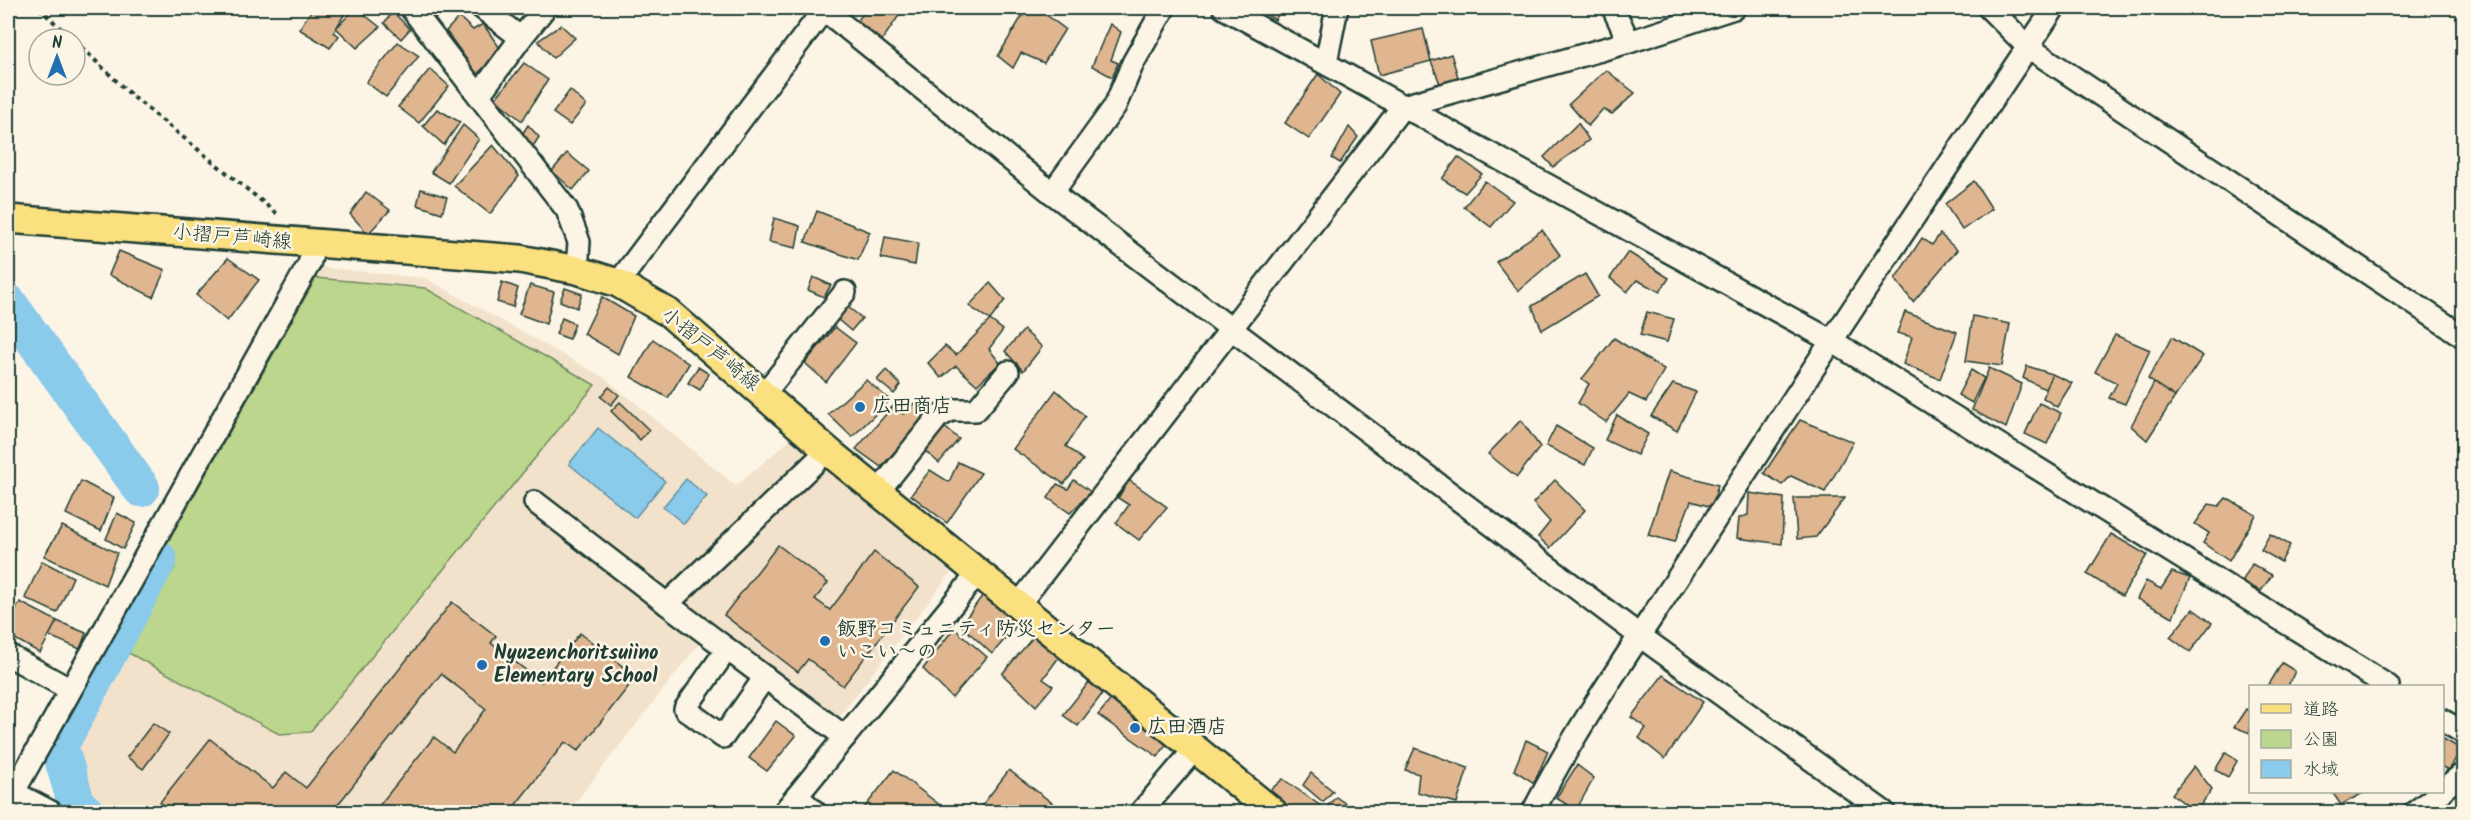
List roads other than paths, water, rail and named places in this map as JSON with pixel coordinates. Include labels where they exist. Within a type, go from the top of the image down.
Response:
[{"type":"main road","name":"小摺戸芦崎線","points":[[8,219],[315,245],[520,259],[577,270],[618,284],[669,313],[878,492],[1019,604],[1273,813]]},
{"type":"street","points":[[411,8],[567,210],[579,242],[577,270]]},
{"type":"street","points":[[482,8],[521,38]]},
{"type":"street","points":[[479,95],[545,8]]},
{"type":"street","points":[[618,284],[823,8],[1052,193],[1870,808]]},
{"type":"street","points":[[1052,193],[1115,106],[1133,63],[1164,8]]},
{"type":"street","points":[[1224,8],[1833,341],[2385,685]]},
{"type":"street","points":[[1326,62],[1337,8]]},
{"type":"street","points":[[1613,8],[1629,42]]},
{"type":"street","points":[[1019,604],[1403,106],[1629,42],[1734,8]]},
{"type":"street","points":[[1989,8],[2028,47],[2463,337]]},
{"type":"street","points":[[1533,813],[1560,760],[1833,341],[1865,288],[2054,8]]},
{"type":"street","points":[[51,813],[10,797],[309,264],[315,245]]},
{"type":"street","points":[[764,394],[844,292]]},
{"type":"street","points":[[878,492],[938,417],[951,410],[976,410],[1008,372]]},
{"type":"street","points":[[667,604],[828,450]]},
{"type":"street","points":[[535,502],[667,604],[845,736]]},
{"type":"street","points":[[815,813],[790,804],[978,573]]},
{"type":"street","points":[[727,649],[685,710],[723,737],[765,677]]},
{"type":"street","points":[[8,655],[69,689]]},
{"type":"street","points":[[2444,721],[2463,733]]},
{"type":"street","points":[[1141,813],[1194,750]]},
{"type":"street","points":[[2444,789],[2463,773]]},
{"type":"street","points":[[2415,813],[2440,793]]},
{"type":"water","points":[[598,428],[665,481],[635,518],[569,464]]},
{"type":"water","points":[[686,479],[707,496],[684,524],[663,507]]},
{"type":"waterway","points":[[8,303],[141,488]]},
{"type":"waterway","points":[[85,812],[78,809],[59,746],[158,559]]},
{"type":"place","name":"広田商店","points":[[860,407]]},
{"type":"place","name":"飯野コミュニティ防災センター いこい～の","points":[[825,641]]},
{"type":"place","name":"Nyuzenchoritsuiino Elementary School","points":[[482,665]]},
{"type":"place","name":"広田酒店","points":[[1135,728]]}]
